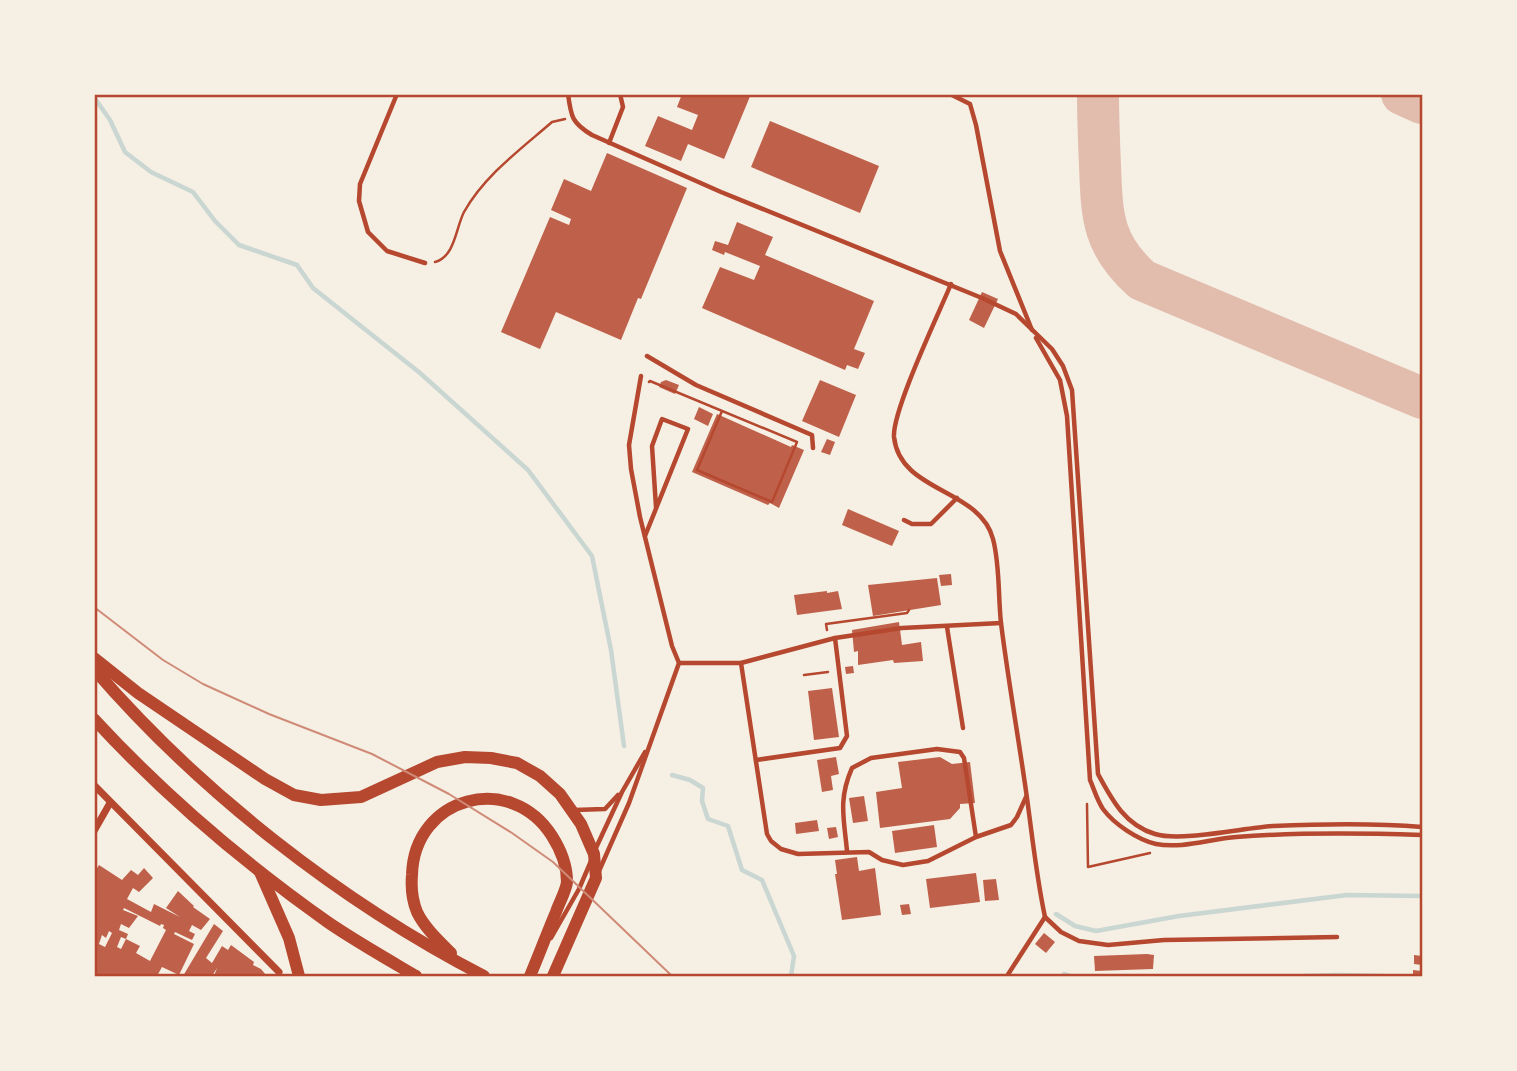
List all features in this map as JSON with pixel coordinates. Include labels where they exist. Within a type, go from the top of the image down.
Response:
[{"type":"main road","points":[[94,658],[138,693],[265,779],[294,795],[321,800],[361,797],[437,762],[465,757],[517,763],[540,776],[560,794],[581,824],[594,854],[596,878],[553,976]]},
{"type":"main road","points":[[94,669],[143,722],[259,828],[296,858],[349,895],[484,976]]},
{"type":"main road","points":[[94,719],[139,768],[260,872],[331,924],[416,976]]},
{"type":"main road","points":[[460,964],[418,914],[411,890],[412,863],[418,841],[440,813],[461,803],[479,799],[500,801],[520,806],[536,818],[560,848],[565,864],[567,884],[532,972]]},
{"type":"main road","points":[[260,872],[289,938],[299,976]]},
{"type":"street","points":[[94,785],[279,972]]},
{"type":"street","points":[[94,831],[110,803]]},
{"type":"lane","points":[[397,94],[360,184],[359,201],[368,232],[387,251],[425,263]]},
{"type":"lane","points":[[568,94],[571,117],[578,127],[722,192],[951,284],[1016,314],[1032,333],[1052,349],[1063,366],[1072,390],[1098,774],[1117,807],[1132,823],[1156,835],[1179,836],[1271,827],[1385,824],[1423,827]]},
{"type":"lane","points":[[609,143],[622,107],[620,94]]},
{"type":"lane","points":[[950,94],[970,104],[1000,251],[1032,333],[1059,380],[1067,416],[1090,780],[1104,809],[1132,834],[1155,844],[1236,837],[1354,833],[1423,835]]},
{"type":"lane","points":[[951,284],[902,402],[894,438],[906,466],[925,482],[957,498],[977,512],[987,523],[994,540],[1001,624],[1045,917],[1061,932],[1079,941],[1108,945],[1164,940],[1337,937]]},
{"type":"lane","points":[[647,356],[696,385],[811,435],[813,448]]},
{"type":"lane","points":[[596,878],[629,803],[679,663],[672,646],[631,469],[629,445],[641,376]]},
{"type":"lane","points":[[645,536],[688,429],[662,419],[652,446],[656,507]]},
{"type":"lane","points":[[904,520],[912,524],[931,524],[957,498]]},
{"type":"lane","points":[[679,663],[741,663],[835,638],[902,628],[1001,624]]},
{"type":"lane","points":[[947,627],[962,728]]},
{"type":"lane","points":[[756,760],[840,748],[847,736],[835,638]]},
{"type":"lane","points":[[741,663],[767,834],[781,849],[797,854],[869,852],[882,860],[903,865],[928,861],[976,836],[1011,825],[1026,794]]},
{"type":"lane","points":[[532,972],[579,889],[622,792],[652,739]]},
{"type":"lane","points":[[847,851],[842,799],[852,768],[871,758],[937,749],[960,752],[964,758],[976,836]]},
{"type":"lane","points":[[571,810],[605,809],[622,792]]},
{"type":"lane","points":[[1007,976],[1045,917]]},
{"type":"path","points":[[425,263],[440,261],[450,250],[464,212],[488,179],[552,122],[571,117]]},
{"type":"path","points":[[639,386],[650,381],[797,442],[772,502],[697,470],[722,411]]},
{"type":"path","points":[[1087,793],[1088,867],[1158,852],[1139,846]]},
{"type":"building","points":[[682,94],[751,94],[724,159],[688,144],[681,161],[645,146],[658,116],[692,130],[698,115],[677,107]]},
{"type":"building","points":[[770,121],[879,166],[860,213],[751,167]]},
{"type":"building","points":[[607,153],[687,188],[621,340],[556,312],[540,349],[501,332],[550,217],[569,225],[571,219],[551,210],[564,179],[591,191]]},
{"type":"building","points":[[737,222],[773,237],[765,255],[874,301],[854,349],[865,353],[858,369],[847,365],[845,370],[702,308],[720,267],[754,280],[760,266],[725,252],[724,255],[712,250],[715,241],[728,245]]},
{"type":"building","points":[[982,292],[998,299],[984,328],[969,320]]},
{"type":"building","points":[[666,380],[679,385],[675,394],[659,387],[661,382]]},
{"type":"building","points":[[820,380],[856,395],[839,437],[802,421]]},
{"type":"building","points":[[699,407],[713,414],[708,426],[694,419]]},
{"type":"building","points":[[717,414],[791,447],[792,445],[804,450],[779,508],[692,472]]},
{"type":"building","points":[[827,439],[835,442],[830,455],[821,452]]},
{"type":"building","points":[[848,509],[899,531],[892,546],[842,525]]},
{"type":"building","points":[[951,574],[952,585],[941,586],[939,575]]},
{"type":"building","points":[[937,578],[941,605],[873,616],[868,585]]},
{"type":"building","points":[[838,591],[842,609],[797,615],[794,595]]},
{"type":"building","points":[[899,622],[902,645],[921,642],[923,661],[894,663],[893,660],[858,665],[858,651],[854,652],[852,630]]},
{"type":"building","points":[[853,666],[854,673],[846,674],[845,667]]},
{"type":"building","points":[[832,688],[839,737],[814,740],[808,691]]},
{"type":"building","points":[[836,757],[839,774],[831,776],[833,790],[822,792],[817,760]]},
{"type":"building","points":[[940,757],[952,764],[970,762],[975,803],[960,804],[960,808],[950,819],[880,828],[876,792],[902,788],[898,762]]},
{"type":"building","points":[[864,796],[868,821],[853,823],[849,798]]},
{"type":"building","points":[[817,820],[819,831],[796,834],[795,823]]},
{"type":"building","points":[[934,825],[937,847],[895,853],[892,831]]},
{"type":"building","points":[[836,827],[838,837],[829,839],[827,828]]},
{"type":"building","points":[[857,857],[859,871],[875,868],[881,915],[842,920],[835,860]]},
{"type":"building","points":[[99,865],[122,880],[131,870],[138,875],[144,868],[153,878],[139,892],[133,888],[127,899],[151,912],[154,904],[180,917],[166,908],[178,891],[193,907],[210,919],[201,930],[192,925],[189,931],[195,934],[192,940],[175,932],[174,934],[194,944],[179,975],[162,967],[157,976],[94,976],[94,873]],"holes":[[[124,908],[160,926],[164,925],[166,930],[150,961],[136,953],[140,946],[126,939],[128,934],[119,930],[121,924],[129,928],[138,916],[123,910]],[[109,931],[112,933],[105,947],[99,944],[102,935],[106,938]],[[121,937],[126,939],[121,949],[117,947]]]},
{"type":"building","points":[[976,873],[980,902],[930,908],[926,879]]},
{"type":"building","points":[[996,879],[999,900],[985,901],[983,880]]},
{"type":"building","points":[[909,904],[911,914],[902,915],[900,905]]},
{"type":"building","points":[[214,924],[223,931],[206,958],[212,963],[222,946],[228,950],[231,945],[254,962],[253,965],[261,969],[265,976],[214,976],[217,968],[212,976],[183,976]]},
{"type":"building","points":[[1044,933],[1055,942],[1046,953],[1035,944]]},
{"type":"building","points":[[1154,955],[1153,969],[1095,971],[1094,956]]},
{"type":"building","points":[[1414,955],[1422,956],[1422,965],[1414,964]]},
{"type":"building","points":[[1413,970],[1422,971],[1422,976],[1413,976]]},
{"type":"waterway","points":[[94,97],[110,120],[125,152],[151,172],[193,192],[215,221],[239,245],[297,265],[313,288],[420,373],[528,470],[592,556],[611,650],[624,746]]},
{"type":"waterway","points":[[672,775],[690,780],[703,788],[702,801],[708,819],[728,826],[742,870],[762,880],[794,956],[791,976]]},
{"type":"waterway","points":[[1056,914],[1075,926],[1096,931],[1179,916],[1347,895],[1422,896]]},
{"type":"waterway","points":[[1064,974],[1070,976]]},
{"type":"waterway","points":[[1304,976],[1383,976]]},
{"type":"taxiway","points":[[1098,94],[1102,200],[1107,228],[1119,254],[1142,280],[1422,398]]},
{"type":"taxiway","points":[[1402,94],[1422,103]]},
{"type":"tram line","points":[[94,607],[163,660],[203,684],[269,714],[372,754],[449,794],[512,833],[553,862],[672,976]]}]
